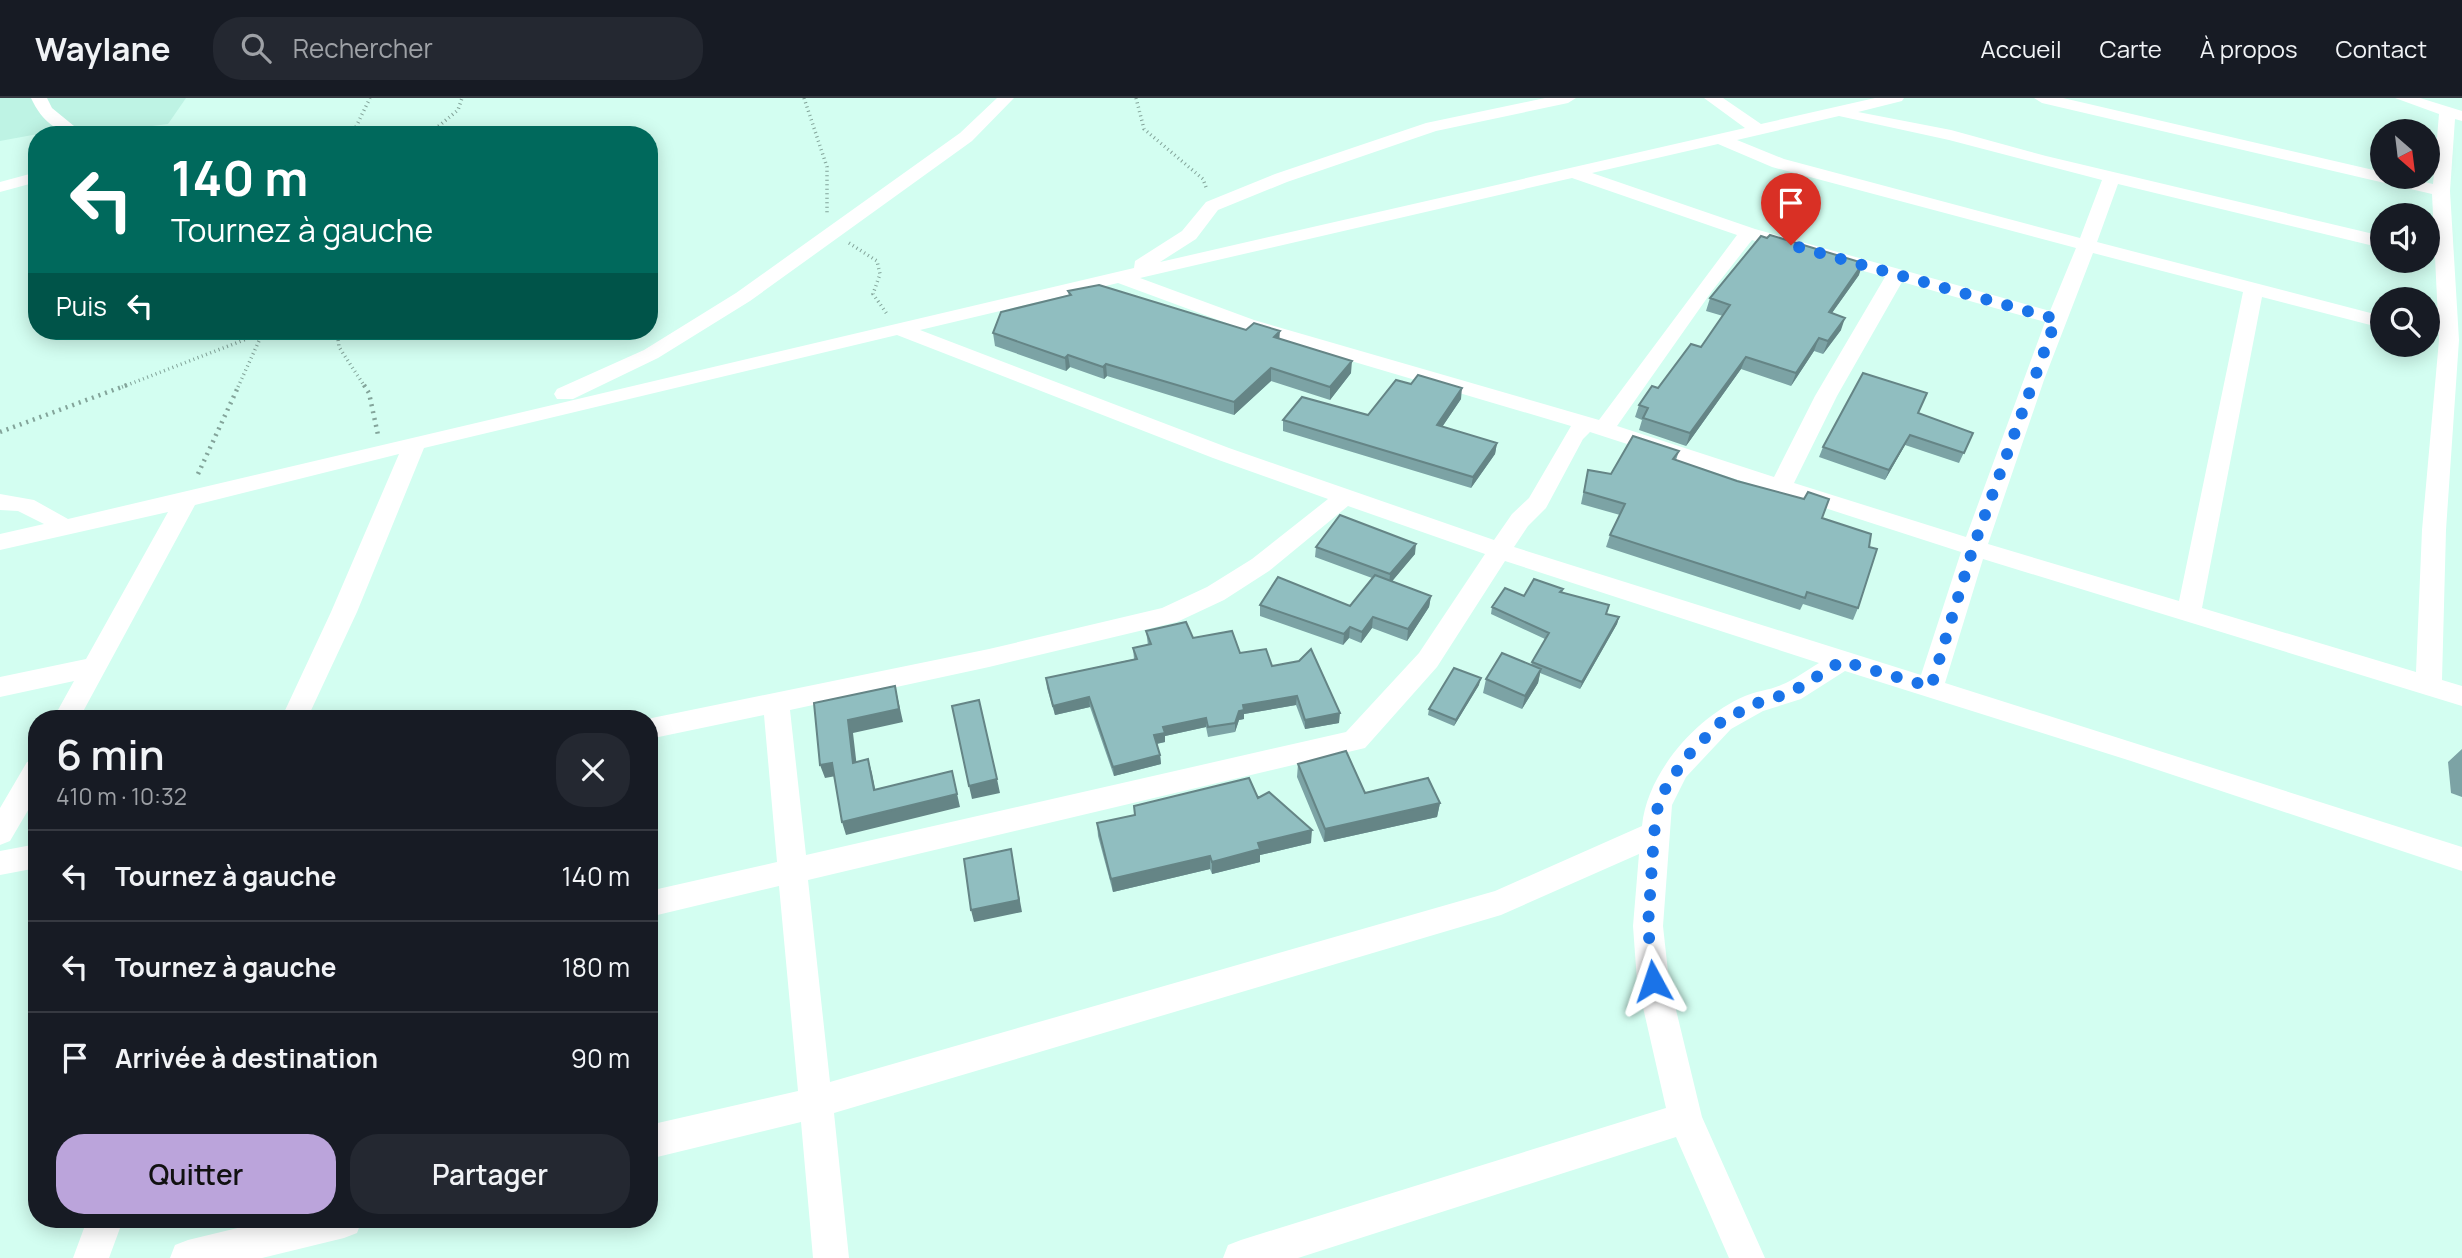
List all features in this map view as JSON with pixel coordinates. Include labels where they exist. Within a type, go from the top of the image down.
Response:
[{"type":"street","points":[[39,98],[45,111],[65,126]]},
{"type":"street","points":[[478,429],[595,383],[712,318],[967,137],[1006,98]]},
{"type":"street","points":[[1122,276],[1189,235],[1212,206],[1281,178],[1432,127],[1568,98]]},
{"type":"street","points":[[1712,98],[1759,130]]},
{"type":"street","points":[[0,542],[1122,276],[1896,98]]},
{"type":"street","points":[[2042,98],[2441,191]]},
{"type":"street","points":[[2403,98],[2455,114],[2441,191],[2444,257],[2456,342],[2434,530],[2429,687]]},
{"type":"street","points":[[1834,112],[1930,131],[2370,239]]},
{"type":"street","points":[[1721,139],[1779,163],[2370,319]]},
{"type":"street","points":[[1574,173],[1748,233],[2056,319]]},
{"type":"street","points":[[1931,687],[1973,548],[2056,319],[2088,244],[2112,177]]},
{"type":"street","points":[[0,187],[28,179]]},
{"type":"street","points":[[658,902],[1355,741],[1428,660],[1520,520],[1538,503],[1574,436],[1594,427],[1748,233]]},
{"type":"street","points":[[1780,488],[1826,396],[1896,275]]},
{"type":"street","points":[[1122,276],[1259,328],[1594,427],[1973,548],[2462,696]]},
{"type":"street","points":[[2189,612],[2254,288]]},
{"type":"street","points":[[899,329],[1044,387],[1343,498],[1501,552],[1931,687],[2462,859]]},
{"type":"street","points":[[297,710],[344,612],[415,443]]},
{"type":"street","points":[[658,727],[1168,616],[1193,606],[1253,569],[1307,530],[1343,498]]},
{"type":"street","points":[[71,710],[186,500]]},
{"type":"street","points":[[0,502],[7,501],[46,512],[65,528]]},
{"type":"street","points":[[1747,1258],[1685,1118],[1653,981],[1648,926],[1658,805],[1668,783],[1704,737],[1735,712],[1792,692],[1842,661]]},
{"type":"street","points":[[0,687],[97,666]]},
{"type":"street","points":[[776,703],[831,1258]]},
{"type":"street","points":[[0,833],[28,785]]},
{"type":"street","points":[[658,1140],[817,1102],[1500,902],[1654,834]]},
{"type":"street","points":[[0,863],[28,858]]},
{"type":"street","points":[[1241,1258],[1685,1118]]},
{"type":"street","points":[[91,1258],[101,1228]]},
{"type":"street","points":[[188,1258],[311,1228]]},
{"type":"path","points":[[356,126],[370,98]]},
{"type":"path","points":[[439,126],[458,110],[462,98]]},
{"type":"path","points":[[1136,98],[1144,130],[1203,179],[1212,206]]},
{"type":"path","points":[[0,432],[63,407],[181,368],[245,340]]},
{"type":"path","points":[[186,500],[259,340]]},
{"type":"path","points":[[338,340],[339,347],[369,393],[381,450]]},
{"type":"shaded area","points":[[0,98],[186,98],[168,124],[28,126],[28,136],[0,141]]},
{"type":"building","points":[[1770,235],[1863,263],[1829,312],[1845,318],[1828,341],[1819,338],[1796,373],[1746,357],[1690,433],[1643,418],[1648,408],[1639,405],[1652,386],[1658,388],[1691,344],[1701,347],[1730,305],[1710,298],[1761,236],[1767,238]]},
{"type":"building","points":[[1099,285],[1246,330],[1254,323],[1280,331],[1274,337],[1352,361],[1330,387],[1271,368],[1234,402],[1106,364],[1103,367],[1068,355],[1065,358],[993,333],[1001,312],[1071,295],[1068,291]]},
{"type":"building","points":[[1863,373],[1927,393],[1918,413],[1973,433],[1964,453],[1910,435],[1889,470],[1823,447]]},
{"type":"building","points":[[1418,375],[1462,388],[1437,425],[1497,443],[1473,477],[1283,420],[1302,397],[1368,415],[1396,380],[1411,384]]},
{"type":"building","points":[[1633,436],[1679,451],[1673,459],[1737,481],[1804,499],[1808,492],[1829,499],[1822,518],[1871,534],[1869,547],[1877,549],[1858,608],[1807,592],[1805,598],[1610,535],[1625,504],[1584,492],[1588,470],[1611,474]]},
{"type":"building","points":[[1340,515],[1416,544],[1390,574],[1316,547]]},
{"type":"building","points":[[1375,575],[1431,596],[1408,629],[1373,617],[1362,632],[1350,627],[1344,634],[1260,605],[1278,577],[1350,606]]},
{"type":"building","points":[[1534,579],[1563,589],[1560,592],[1609,605],[1606,614],[1619,617],[1582,682],[1532,662],[1549,633],[1492,607],[1505,588],[1524,596]]},
{"type":"building","points":[[1186,622],[1193,638],[1232,631],[1240,653],[1266,649],[1272,666],[1299,661],[1311,649],[1340,713],[1305,720],[1297,696],[1243,705],[1244,710],[1239,711],[1235,723],[1208,727],[1206,718],[1163,727],[1165,733],[1154,735],[1160,755],[1113,767],[1089,697],[1053,706],[1046,678],[1137,659],[1133,648],[1151,644],[1146,631]]},
{"type":"building","points":[[1502,653],[1541,669],[1525,696],[1486,679]]},
{"type":"building","points":[[1454,668],[1481,678],[1456,720],[1429,709]]},
{"type":"building","points":[[895,686],[899,709],[848,720],[853,763],[868,759],[874,790],[952,771],[957,794],[842,822],[832,763],[820,765],[814,703]]},
{"type":"building","points":[[979,700],[997,779],[969,786],[952,706]]},
{"type":"building","points":[[1346,751],[1365,793],[1428,778],[1440,803],[1325,829],[1298,764]]},
{"type":"building","points":[[1249,778],[1258,798],[1269,792],[1312,830],[1258,843],[1260,849],[1212,862],[1210,856],[1111,879],[1097,823],[1135,815],[1134,806]]},
{"type":"building","points":[[1011,849],[1019,900],[971,910],[964,859]]},
{"type":"route","points":[[1653,981],[1648,926],[1654,834],[1658,805],[1668,783],[1704,737],[1735,712],[1792,692],[1842,661],[1931,687],[1973,548],[2056,319],[1791,245]]}]
